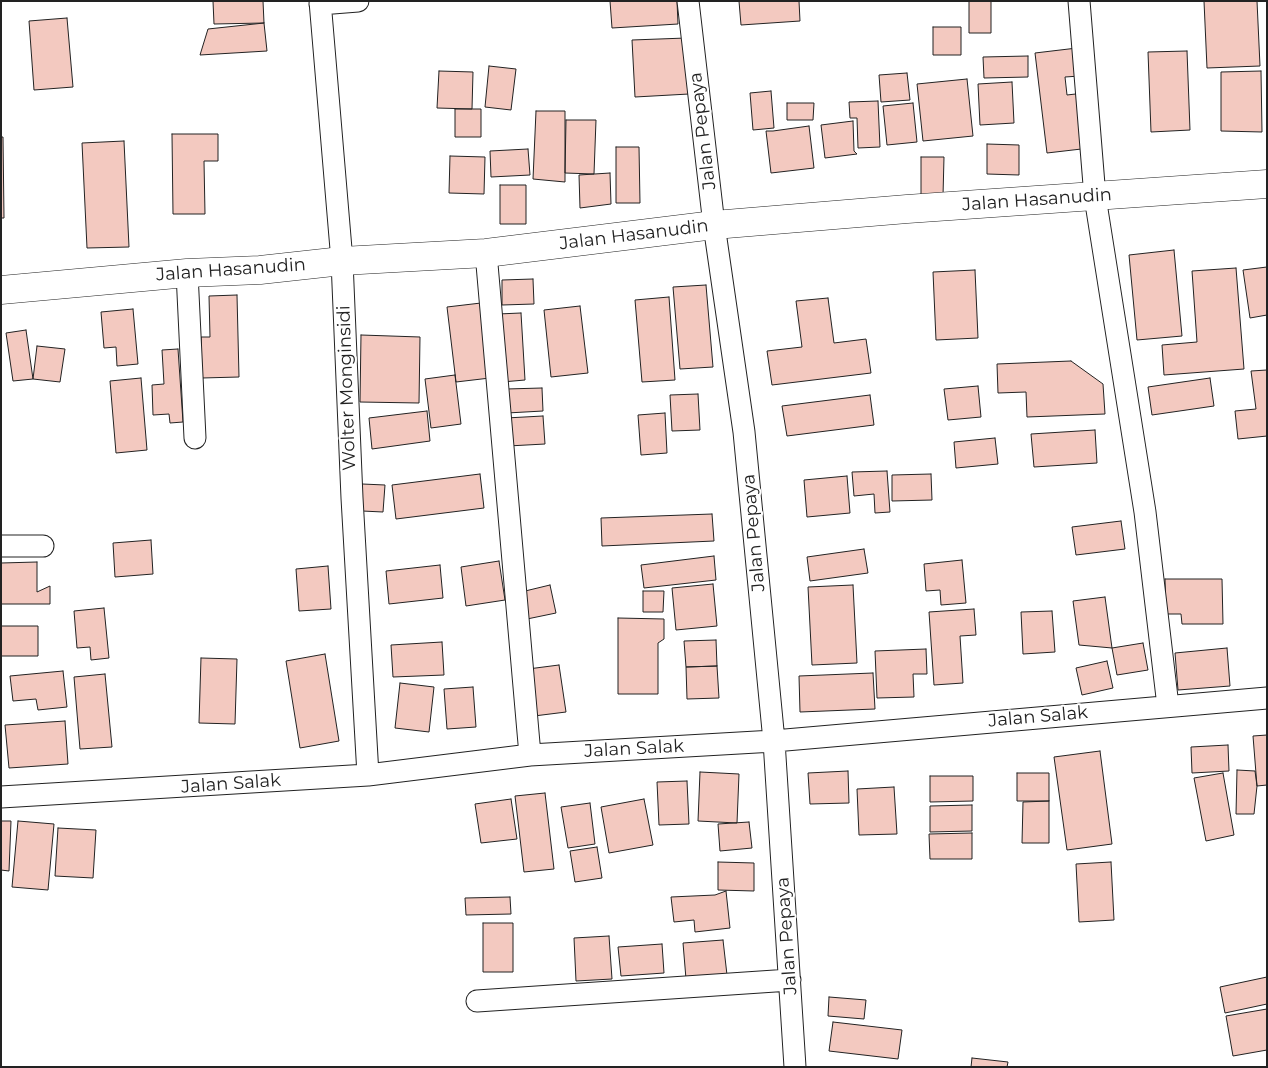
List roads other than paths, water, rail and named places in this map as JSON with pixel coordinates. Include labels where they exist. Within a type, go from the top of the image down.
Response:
[{"type":"main road","name":"Jalan Hasanudin","points":[[1,290],[187,272],[260,270],[342,261],[486,253],[714,225],[908,209],[1267,184]]},
{"type":"street","points":[[320,3],[358,1]]},
{"type":"street","name":"Jalan Pepaya","points":[[688,1],[714,225],[744,432],[774,741],[795,1067]]},
{"type":"street","points":[[1079,1],[1095,197],[1145,512],[1168,706]]},
{"type":"street","name":"Wolter Monginsidi","points":[[320,3],[342,261],[352,498],[368,775]]},
{"type":"street","points":[[486,253],[530,755]]},
{"type":"street","points":[[187,272],[195,438]]},
{"type":"street","points":[[1,546],[43,546]]},
{"type":"street","name":"Jalan Salak","points":[[1,797],[368,775],[530,755],[774,741],[1267,698]]},
{"type":"street","points":[[477,1001],[790,980]]}]
